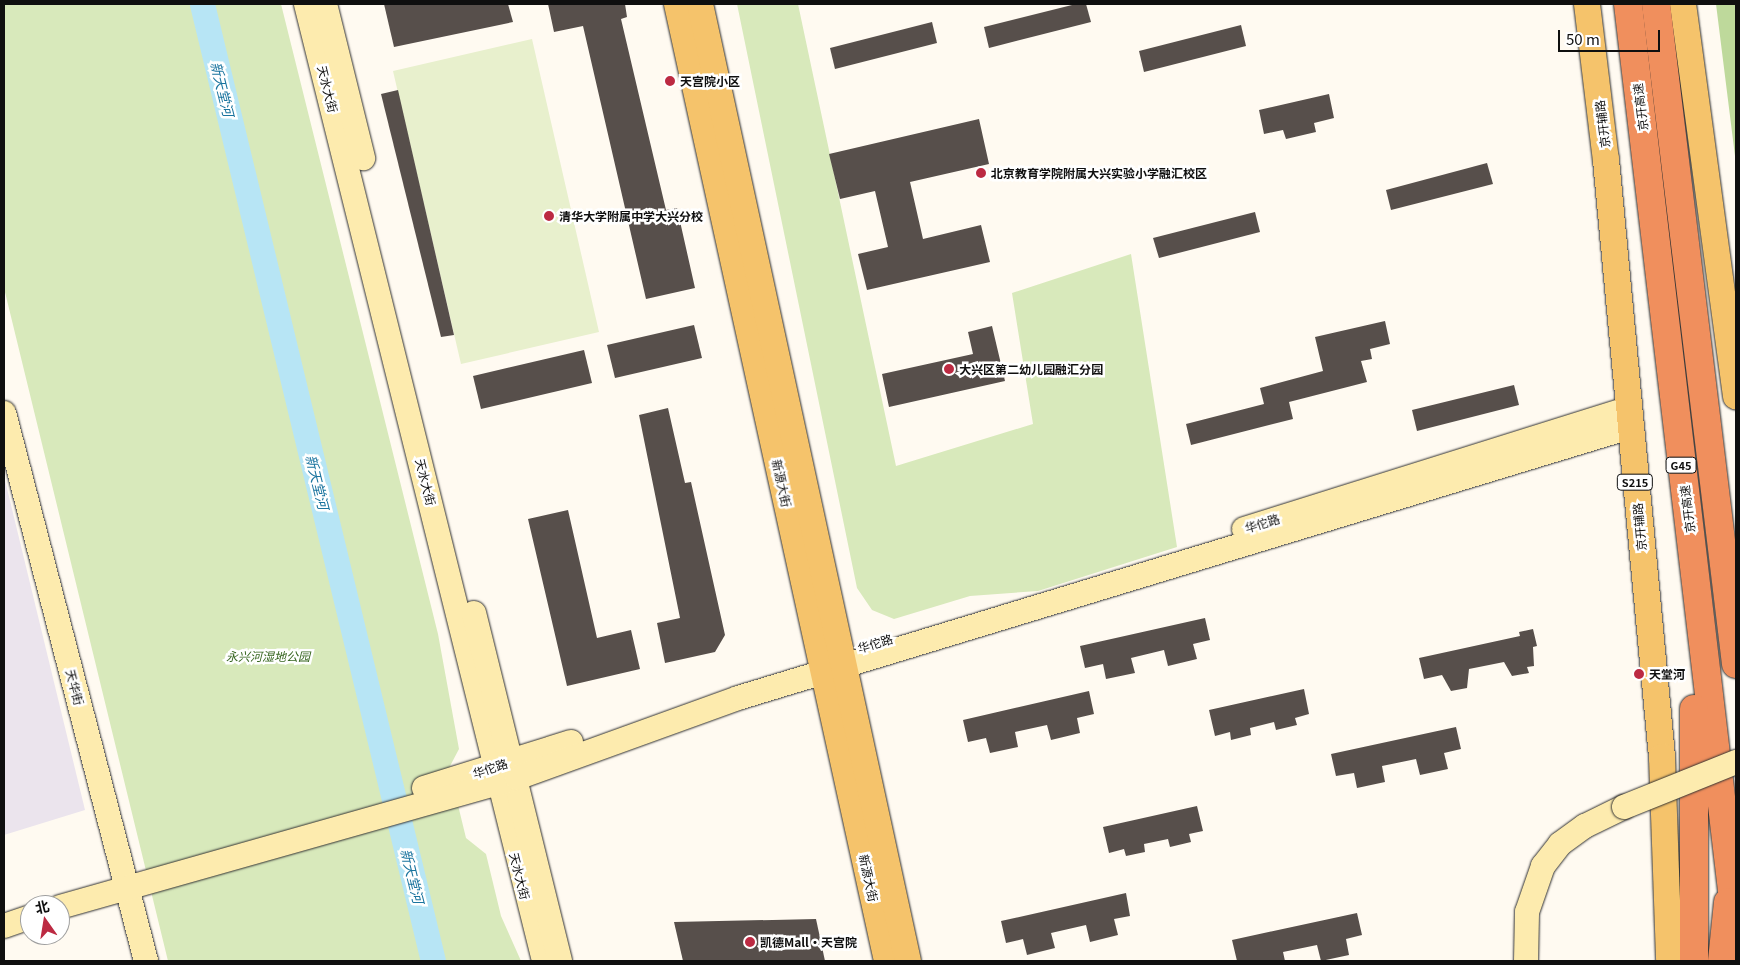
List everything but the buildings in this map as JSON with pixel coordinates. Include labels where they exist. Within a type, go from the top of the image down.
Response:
[{"type":"highway","name":"京开高速","points":[[1628,4],[1736,926]]},
{"type":"highway","name":"G45","points":[[1656,4],[1736,664]]},
{"type":"highway","points":[[1694,961],[1692,661],[1697,598]]},
{"type":"highway","points":[[1722,961],[1731,876]]},
{"type":"main road","name":"新源大街","points":[[677,4],[832,663],[908,961]]},
{"type":"main road","name":"新源大街","points":[[700,4],[832,663],[887,961]]},
{"type":"main road","name":"京开辅路","points":[[1587,4],[1662,757],[1669,961]]},
{"type":"main road","points":[[1683,4],[1735,383]]},
{"type":"street","name":"天水大街","points":[[306,4],[505,772],[560,961]]},
{"type":"street","name":"天水大街","points":[[325,4],[505,772],[544,961]]},
{"type":"street","name":"天华街","points":[[4,413],[146,961]]},
{"type":"street","name":"华佗路","points":[[70,905],[127,886],[159,866],[356,817],[446,790],[832,663],[1629,418]]},
{"type":"street","points":[[1526,961],[1528,912],[1543,866],[1560,844],[1585,826],[1624,807],[1736,762]]},
{"type":"street","points":[[4,926],[20,920]]},
{"type":"shaded area","points":[[4,476],[85,810],[4,835]]},
{"type":"green space","name":"永兴河湿地公园","points":[[4,4],[281,4],[438,634],[459,749],[449,768],[466,838],[486,854],[501,916],[521,961],[168,961],[4,288]]},
{"type":"green space","points":[[737,4],[798,4],[896,466],[1033,424],[1012,293],[1131,254],[1177,547],[1038,591],[970,596],[894,619],[872,610],[857,588]]},
{"type":"green space","points":[[1716,4],[1736,4],[1736,164]]},
{"type":"green space","points":[[532,39],[599,332],[461,364],[393,71]]},
{"type":"waterway","name":"新天堂河","points":[[202,4],[433,961]]},
{"type":"place","name":"天宫院小区","points":[[670,81]]},
{"type":"place","name":"北京教育学院附属大兴实验小学融汇校区","points":[[981,173]]},
{"type":"place","name":"清华大学附属中学大兴分校","points":[[549,216]]},
{"type":"place","name":"大兴区第二幼儿园融汇分园","points":[[949,369]]},
{"type":"place","name":"天堂河","points":[[1639,674]]},
{"type":"place","name":"凯德Mall·天宫院","points":[[750,942]]}]
